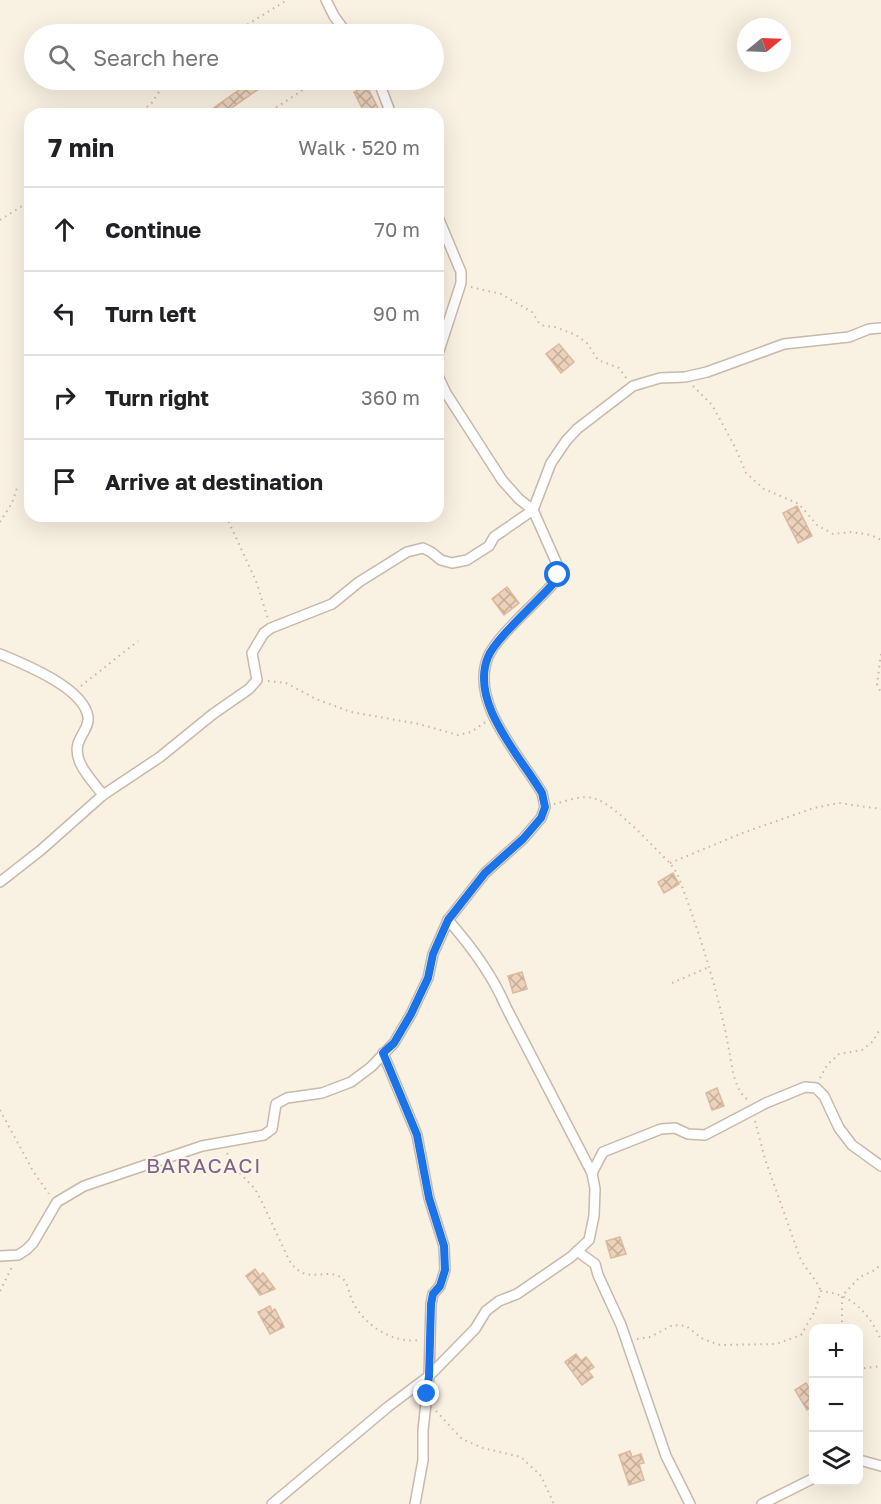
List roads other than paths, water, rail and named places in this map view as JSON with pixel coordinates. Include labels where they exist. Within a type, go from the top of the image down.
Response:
[{"type":"street","points":[[326,0],[340,24]]},
{"type":"street","points":[[382,90],[389,108]]},
{"type":"street","points":[[444,231],[461,272],[461,283],[444,335]]},
{"type":"street","points":[[0,882],[41,850],[103,795],[160,757],[222,707],[249,689],[256,680],[252,653],[264,633],[271,628],[332,604],[359,582],[407,552],[423,548],[441,560],[452,563],[467,560],[489,546],[494,537],[533,510],[551,464],[566,441],[577,429],[633,386],[660,378],[685,377],[707,372],[762,350],[784,344],[849,337],[869,329],[881,328]]},
{"type":"street","points":[[0,1256],[18,1255],[33,1243],[57,1202],[84,1186],[191,1149],[264,1135],[272,1129],[276,1104],[287,1098],[322,1093],[351,1082],[371,1067],[394,1043],[411,1014],[428,978],[433,954],[448,920],[485,873],[523,839],[541,818],[545,807],[542,793],[527,767],[514,753],[494,716],[484,681],[488,657],[498,642],[552,585],[558,575],[557,564],[533,510],[519,499],[502,480],[444,389]]},
{"type":"street","points":[[0,654],[27,665],[81,701],[88,720],[77,744],[76,753],[103,795]]},
{"type":"street","points":[[272,1504],[389,1406],[429,1376],[475,1329],[486,1311],[516,1294],[589,1240],[594,1216],[595,1189],[592,1173],[573,1140],[498,987],[470,943],[448,920]]},
{"type":"street","points":[[383,1053],[417,1135],[429,1198],[444,1246],[445,1270],[440,1286],[433,1294],[431,1304],[423,1460],[416,1504]]},
{"type":"street","points":[[592,1173],[603,1152],[661,1129],[675,1128],[688,1134],[705,1134],[766,1102],[805,1087],[816,1088],[824,1096],[839,1128],[852,1145],[881,1166]]},
{"type":"street","points":[[577,1251],[595,1264],[625,1337],[666,1456],[690,1504]]},
{"type":"street","points":[[863,1461],[881,1466]]},
{"type":"street","points":[[762,1504],[809,1480]]},
{"type":"district","name":"BARACACI","points":[[204,1165]]}]
